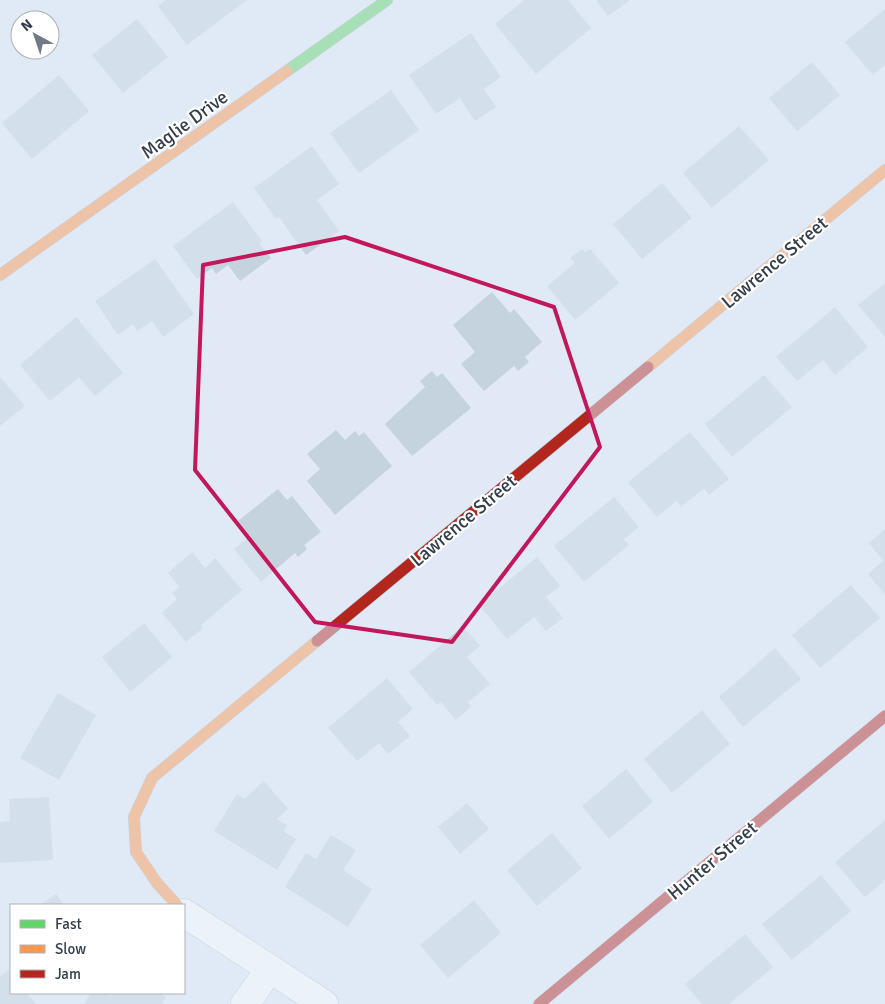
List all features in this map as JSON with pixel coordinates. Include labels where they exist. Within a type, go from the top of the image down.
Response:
[{"type":"street","name":"Maglie Drive","points":[[0,275],[28,258],[387,0]]},
{"type":"street","name":"Lawrence Street","points":[[176,904],[157,883],[136,852],[134,817],[152,778],[885,170]]},
{"type":"street","name":"Hunter Street","points":[[539,1004],[885,716]]},
{"type":"street","points":[[185,914],[324,1004]]},
{"type":"street","points":[[245,1004],[270,969]]},
{"type":"highlighted area","points":[[345,237],[554,307],[600,447],[452,642],[315,622],[195,470],[203,265]]},
{"type":"building","points":[[166,0],[247,0],[187,45],[158,6]]},
{"type":"building","points":[[524,0],[568,0],[591,28],[536,74],[495,24]]},
{"type":"building","points":[[596,0],[630,0],[608,16]]},
{"type":"building","points":[[885,9],[885,65],[873,75],[845,42]]},
{"type":"building","points":[[137,19],[168,57],[123,93],[92,55]]},
{"type":"building","points":[[471,33],[501,77],[484,89],[496,107],[475,121],[460,98],[436,114],[409,75]]},
{"type":"building","points":[[812,62],[840,95],[797,131],[769,98]]},
{"type":"building","points":[[59,75],[89,111],[32,159],[2,123]]},
{"type":"building","points":[[391,90],[419,130],[359,173],[330,133]]},
{"type":"building","points":[[739,126],[769,160],[712,208],[683,173]]},
{"type":"building","points":[[312,146],[339,184],[317,200],[339,231],[306,255],[279,217],[276,219],[254,188]]},
{"type":"building","points":[[662,183],[692,218],[642,259],[613,224]]},
{"type":"building","points":[[233,202],[262,241],[259,243],[271,258],[240,281],[228,265],[216,274],[212,268],[197,279],[173,246]]},
{"type":"building","points":[[582,249],[585,252],[590,249],[619,283],[575,320],[547,286],[575,263],[570,258]]},
{"type":"building","points":[[155,259],[194,314],[163,337],[152,321],[137,331],[133,324],[118,335],[95,301]]},
{"type":"building","points":[[885,283],[885,337],[858,305]]},
{"type":"building","points":[[492,292],[510,313],[514,309],[542,342],[525,357],[529,362],[518,371],[514,366],[484,391],[461,364],[475,352],[453,325]]},
{"type":"building","points":[[835,307],[868,347],[835,375],[823,360],[797,381],[776,357]]},
{"type":"building","points":[[76,317],[123,373],[95,396],[79,377],[50,401],[20,365]]},
{"type":"building","points":[[432,371],[437,377],[442,373],[471,408],[412,456],[385,424],[425,387],[420,381]]},
{"type":"building","points":[[764,375],[792,407],[732,457],[705,424]]},
{"type":"building","points":[[0,377],[25,406],[0,426]]},
{"type":"building","points":[[336,430],[345,440],[355,431],[359,436],[364,432],[392,466],[335,515],[307,481],[320,469],[307,454]]},
{"type":"building","points":[[690,432],[729,479],[709,495],[704,488],[681,507],[676,501],[657,517],[628,482]]},
{"type":"building","points":[[278,489],[287,500],[292,496],[321,532],[304,545],[307,549],[298,557],[295,553],[261,582],[234,549],[250,536],[238,521]]},
{"type":"building","points":[[614,497],[639,527],[624,539],[629,545],[584,582],[554,546]]},
{"type":"building","points":[[885,529],[885,595],[868,574],[883,561],[869,543]]},
{"type":"building","points":[[192,552],[205,568],[215,558],[242,590],[201,625],[203,628],[186,642],[162,613],[177,599],[172,593],[180,587],[168,573]]},
{"type":"building","points":[[537,557],[560,586],[546,597],[563,618],[546,631],[534,617],[507,639],[479,605]]},
{"type":"building","points":[[851,585],[880,618],[820,668],[792,635]]},
{"type":"building","points":[[144,623],[172,657],[130,692],[102,657]]},
{"type":"building","points":[[463,626],[480,646],[467,657],[490,684],[468,702],[471,707],[456,720],[441,702],[437,705],[409,672]]},
{"type":"building","points":[[775,648],[801,679],[743,727],[719,697]]},
{"type":"building","points":[[387,678],[413,709],[398,722],[410,736],[388,754],[379,743],[357,761],[328,728]]},
{"type":"building","points":[[58,693],[96,715],[59,780],[20,758]]},
{"type":"building","points":[[702,710],[730,744],[672,793],[644,759]]},
{"type":"building","points":[[626,769],[653,802],[609,839],[582,806]]},
{"type":"building","points":[[264,781],[288,809],[277,819],[287,825],[283,831],[296,839],[277,870],[214,831],[237,794],[244,799]]},
{"type":"building","points":[[49,797],[53,860],[0,863],[0,822],[10,821],[9,799]]},
{"type":"building","points":[[467,803],[489,829],[460,854],[438,827]]},
{"type":"building","points":[[885,820],[885,880],[865,897],[835,862]]},
{"type":"building","points":[[552,833],[582,868],[537,906],[507,870]]},
{"type":"building","points":[[331,835],[356,850],[343,870],[372,889],[348,927],[285,887],[306,853],[316,859]]},
{"type":"building","points":[[821,875],[851,911],[792,960],[762,924]]},
{"type":"building","points":[[56,894],[63,904],[41,904]]},
{"type":"building","points":[[474,900],[501,933],[448,978],[420,945]]},
{"type":"building","points":[[745,934],[773,967],[729,1004],[702,1004],[685,984]]},
{"type":"building","points":[[8,970],[10,973],[10,994],[28,994],[36,1004],[0,1004],[0,977]]},
{"type":"building","points":[[90,994],[107,994],[111,996],[112,994],[161,994],[166,997],[162,1004],[84,1004]]},
{"type":"traffic: fast","points":[[287,71],[387,0]]},
{"type":"traffic: slow","points":[[0,275],[287,71]]},
{"type":"traffic: slow","points":[[648,367],[885,170]]},
{"type":"traffic: slow","points":[[176,904],[157,883],[136,852],[134,817],[152,778],[317,641]]},
{"type":"traffic: jam","points":[[317,641],[648,367]]},
{"type":"traffic: jam","points":[[539,1004],[885,716]]}]
